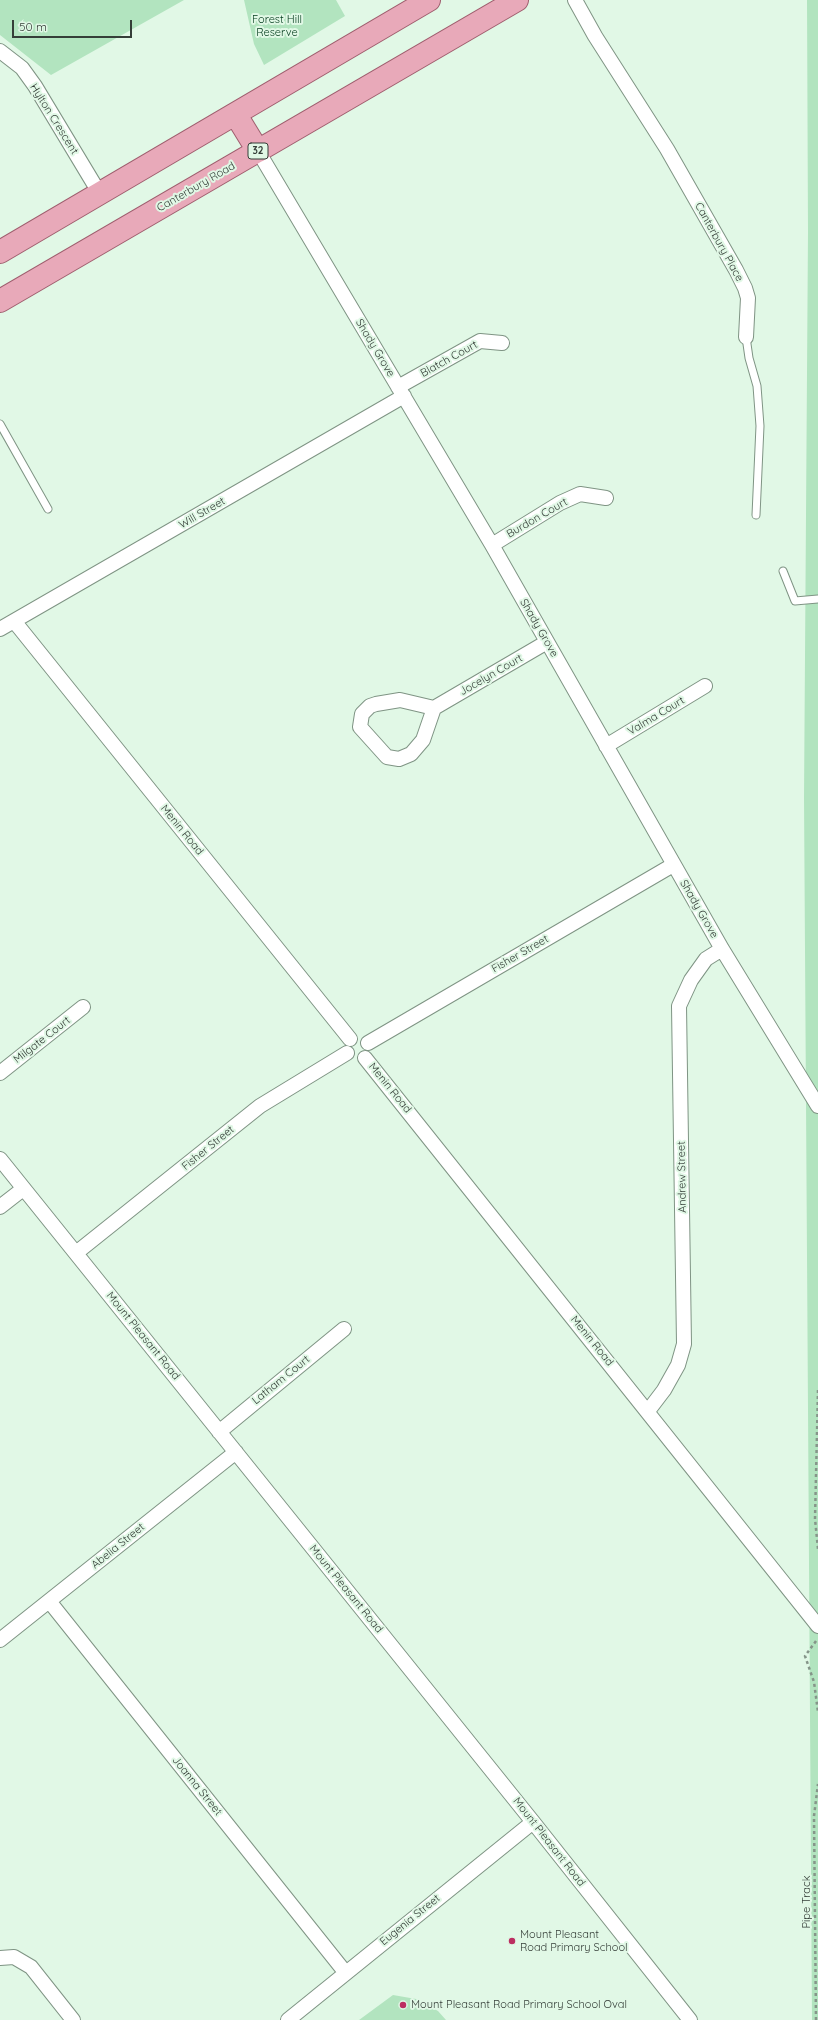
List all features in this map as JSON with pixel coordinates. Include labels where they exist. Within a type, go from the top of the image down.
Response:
[{"type":"main road","points":[[0,252],[236,115],[429,0]]},
{"type":"main road","name":"Canterbury Road","points":[[0,301],[446,43],[517,0]]},
{"type":"main road","points":[[236,115],[258,151]]},
{"type":"street","name":"Canterbury Place","points":[[575,0],[595,36],[667,149],[736,270],[748,298],[746,337]]},
{"type":"street","name":"Hylton Crescent","points":[[0,51],[22,68],[35,86],[100,194]]},
{"type":"street","name":"Shady Grove","points":[[258,151],[492,545],[722,949],[818,1106]]},
{"type":"street","name":"Blatch Court","points":[[401,392],[480,341],[502,344]]},
{"type":"street","name":"Will Street","points":[[0,629],[401,392]]},
{"type":"street","name":"Burdon Court","points":[[492,545],[560,503],[580,494],[606,498]]},
{"type":"street","name":"Menin Road","points":[[14,621],[350,1039]]},
{"type":"street","name":"Jocelyn Court","points":[[434,708],[547,642]]},
{"type":"street","name":"Valma Court","points":[[606,746],[705,686]]},
{"type":"street","points":[[400,700],[434,708],[423,740],[411,754],[399,759],[387,757],[360,727],[362,714],[370,706],[400,700]]},
{"type":"street","name":"Fisher Street","points":[[368,1043],[673,865]]},
{"type":"street","name":"Andrew Street","points":[[648,1411],[664,1390],[678,1365],[684,1344],[679,1006],[691,980],[706,959],[722,949]]},
{"type":"street","name":"Milgate Court","points":[[0,1073],[83,1007]]},
{"type":"street","points":[[359,1036],[368,1043],[370,1050],[365,1058],[356,1060],[348,1056],[345,1047],[350,1039],[359,1036]]},
{"type":"street","name":"Fisher Street","points":[[76,1253],[260,1106],[347,1053]]},
{"type":"street","name":"Menin Road","points":[[365,1058],[818,1626]]},
{"type":"street","name":"Mount Pleasant Road","points":[[0,1159],[533,1822],[690,2020]]},
{"type":"street","points":[[0,1207],[24,1188]]},
{"type":"street","name":"Latham Court","points":[[219,1432],[344,1329]]},
{"type":"street","name":"Abelia Street","points":[[0,1640],[236,1452]]},
{"type":"street","name":"Joanna Street","points":[[49,1601],[345,1972]]},
{"type":"street","name":"Eugenia Street","points":[[288,2020],[345,1972],[533,1822]]},
{"type":"street","points":[[0,1958],[14,1957],[31,1967],[73,2020]]},
{"type":"lane","name":"Canterbury Place","points":[[746,337],[749,358],[757,386],[760,426],[756,515]]},
{"type":"lane","points":[[0,424],[48,509]]},
{"type":"lane","points":[[783,571],[795,601],[818,599]]},
{"type":"path","points":[[818,1390],[815,1519],[818,1549]]},
{"type":"path","points":[[818,1639],[804,1656],[814,1682],[818,1712]]},
{"type":"path","name":"Pipe Track","points":[[816,2020],[814,1816],[818,1784]]},
{"type":"green space","points":[[0,0],[184,0],[51,75],[0,35]]},
{"type":"green space","name":"Forest Hill Reserve","points":[[244,0],[336,0],[345,16],[264,65],[254,44]]},
{"type":"green space","points":[[807,0],[818,0],[818,2020],[812,2020],[804,797],[808,232]]},
{"type":"green space","name":"Mount Pleasant Road Primary School Oval","points":[[393,1995],[416,1999],[438,2011],[446,2020],[359,2020]]},
{"type":"place","name":"Mount Pleasant Road Primary School","points":[[512,1941]]},
{"type":"place","name":"Mount Pleasant Road Primary School Oval","points":[[403,2005]]}]
